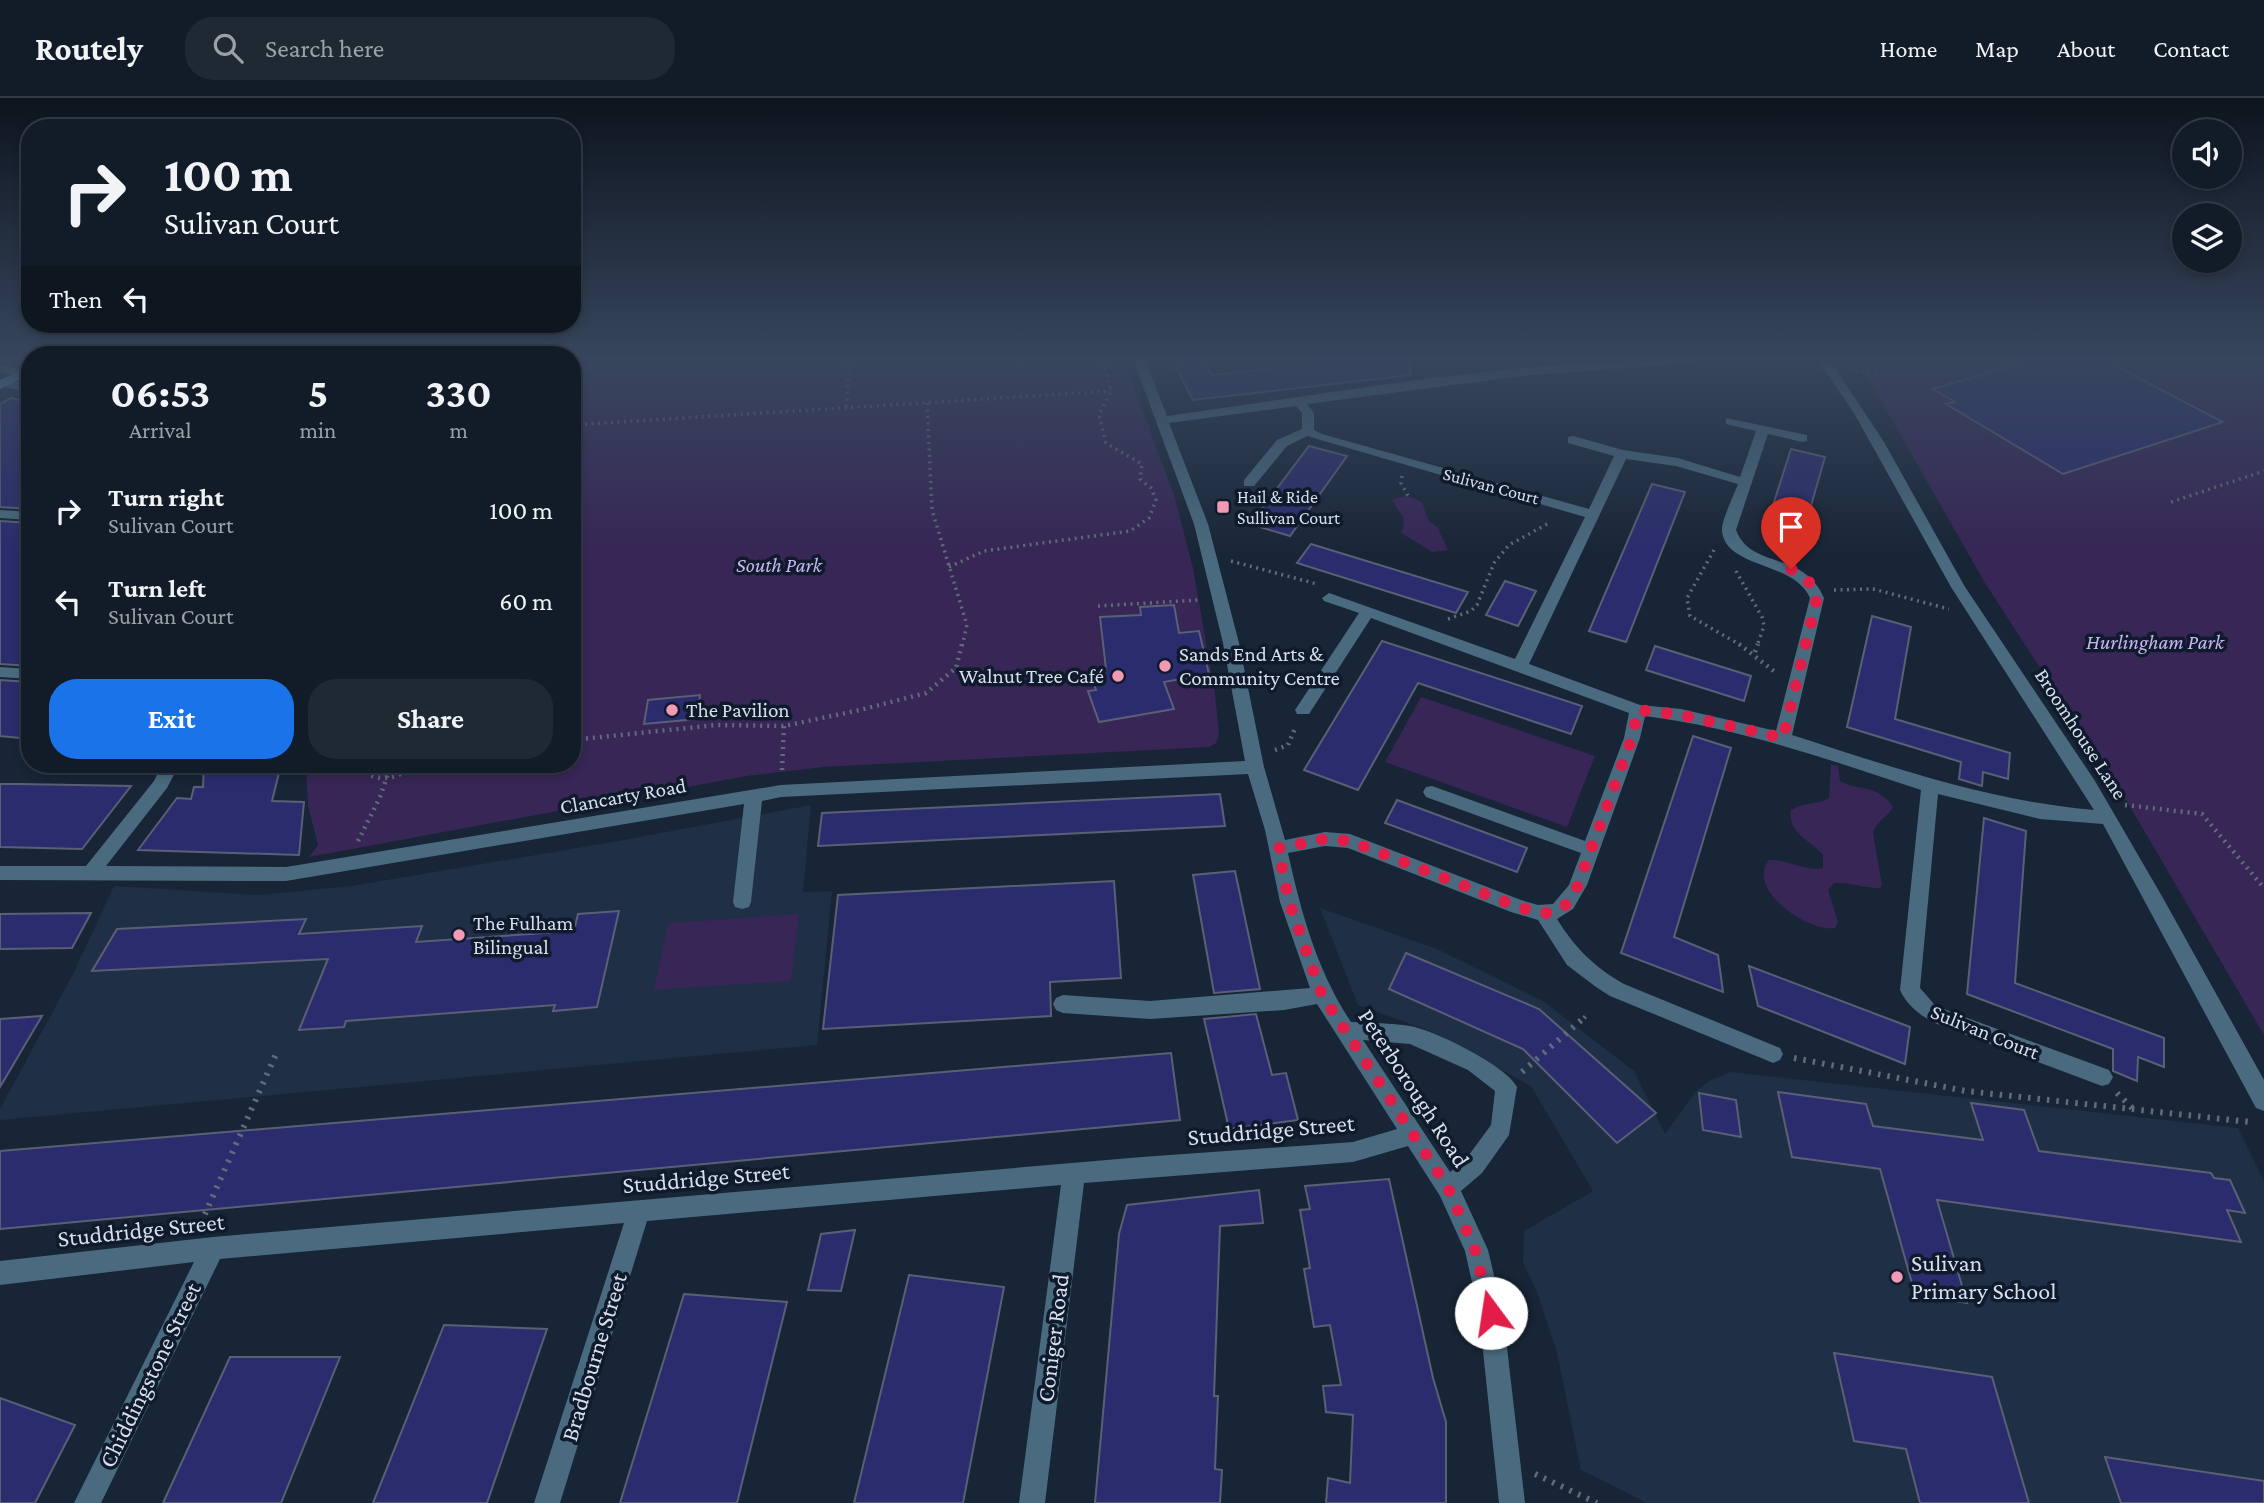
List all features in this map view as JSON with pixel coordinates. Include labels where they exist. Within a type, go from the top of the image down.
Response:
[{"type":"street","name":"Peterborough Road","points":[[1164,425],[1201,524],[1220,599],[1256,773],[1253,788],[1260,814],[1276,839],[1289,902],[1322,995],[1448,1188],[1475,1250],[1491,1313],[1512,1503]]},
{"type":"street","points":[[1249,483],[1282,443],[1308,431],[1308,425]]},
{"type":"street","points":[[1745,425],[1802,438]]},
{"type":"street","name":"Broomhouse Lane","points":[[1868,425],[1957,585],[2104,811],[2155,898],[2264,1101]]},
{"type":"street","points":[[1763,429],[1729,530],[1734,544],[1755,557],[1791,569],[1804,577],[1816,591],[1817,598],[1783,738]]},
{"type":"street","name":"Sulivan Court","points":[[1308,431],[1331,441],[1594,515]]},
{"type":"street","points":[[1573,440],[1622,454],[1678,462],[1745,482]]},
{"type":"street","points":[[1519,668],[1622,454]]},
{"type":"street","points":[[0,514],[21,515]]},
{"type":"street","points":[[1326,592],[1423,632],[1638,710],[1681,715],[1783,738],[1930,786],[2040,812],[2104,811]]},
{"type":"street","points":[[1303,710],[1368,611]]},
{"type":"street","points":[[0,673],[21,674]]},
{"type":"street","points":[[1276,839],[1350,841],[1518,907],[1545,915],[1560,909],[1572,899],[1632,738],[1638,710]]},
{"type":"street","points":[[89,875],[161,784],[166,773]]},
{"type":"street","name":"Clancarty Road","points":[[0,873],[286,874],[429,852],[754,795],[781,782],[1256,773]]},
{"type":"street","name":"Sulivan Court","points":[[1930,786],[1910,990],[1927,1010],[1944,1018],[2102,1077]]},
{"type":"street","points":[[1432,792],[1591,850]]},
{"type":"street","points":[[743,902],[754,795]]},
{"type":"street","points":[[1545,915],[1576,964],[1595,977],[1617,990],[1773,1054]]},
{"type":"street","points":[[1063,1004],[1150,1010],[1284,1001],[1322,995]]},
{"type":"street","points":[[1345,1030],[1412,1035],[1475,1063],[1506,1087],[1502,1128],[1474,1166],[1448,1188]]},
{"type":"street","name":"Studdridge Street","points":[[0,1273],[213,1248],[1353,1152],[1415,1134]]},
{"type":"street","name":"Coniger Road","points":[[1032,1503],[1074,1174]]},
{"type":"street","name":"Bradbourne Street","points":[[547,1503],[639,1211]]},
{"type":"street","name":"Chiddingstone Street","points":[[87,1503],[213,1248]]},
{"type":"path","points":[[581,739],[716,725],[784,726],[926,693],[956,668],[967,625],[932,510],[928,425]]},
{"type":"path","points":[[949,567],[984,551],[1130,531],[1149,517],[1156,500],[1151,488],[1140,479],[1142,464],[1106,443],[1101,425]]},
{"type":"path","points":[[2171,502],[2264,471]]},
{"type":"path","points":[[1423,632],[1430,624],[1471,611],[1495,559],[1514,540],[1576,510]]},
{"type":"path","points":[[1734,544],[1714,550],[1687,598],[1687,609],[1690,616],[1701,623],[1755,652],[1775,671],[1781,684],[1792,696]]},
{"type":"path","points":[[1224,559],[1326,592]]},
{"type":"path","points":[[1730,562],[1762,617],[1764,626],[1755,652]]},
{"type":"path","points":[[1816,591],[1873,589],[1979,617]]},
{"type":"path","points":[[1098,606],[1220,599]]},
{"type":"path","points":[[1272,752],[1287,745],[1303,710]]},
{"type":"path","points":[[781,782],[784,726]]},
{"type":"path","points":[[366,773],[371,777],[387,778],[403,773]]},
{"type":"path","points":[[353,850],[389,773]]},
{"type":"path","points":[[2104,811],[2202,814],[2264,888]]},
{"type":"path","points":[[1506,1087],[1587,1015]]},
{"type":"path","points":[[207,1209],[276,1054]]},
{"type":"path","points":[[1773,1054],[1966,1091],[2264,1124]]},
{"type":"path","points":[[1535,1474],[1597,1503]]},
{"type":"shaded area","name":"The Fulham Bilingual","points":[[811,805],[803,892],[832,891],[817,1045],[0,1120],[0,1109],[72,976],[114,886],[258,895],[351,886],[613,842]]},
{"type":"shaded area","name":"Sulivan Primary School","points":[[1320,908],[1437,949],[1543,1001],[1634,1071],[1665,1134],[1696,1091],[1709,1081],[1731,1072],[2238,1128],[2264,1181],[2264,1503],[1647,1503],[1581,1470],[1557,1353],[1537,1292],[1523,1262],[1524,1231],[1593,1191],[1531,1086],[1427,1030],[1358,1005]]},
{"type":"green space","name":"South Park","points":[[581,425],[1148,425],[1174,495],[1193,568],[1215,694],[1219,735],[1216,743],[1209,747],[823,767],[747,776],[309,857],[318,845],[308,806],[306,773],[581,773]]},
{"type":"green space","name":"Hurlingham Park","points":[[1895,425],[2264,425],[2264,1035],[2129,805],[1985,583]]},
{"type":"green space","points":[[1408,496],[1422,502],[1428,520],[1438,528],[1448,550],[1432,552],[1400,532],[1404,527],[1403,517],[1391,499]]},
{"type":"green space","points":[[1421,697],[1595,756],[1567,827],[1385,762]]},
{"type":"green space","points":[[1831,764],[1838,766],[1840,781],[1874,791],[1887,799],[1893,807],[1873,833],[1882,885],[1880,888],[1834,883],[1828,890],[1838,922],[1835,928],[1823,928],[1795,916],[1783,906],[1765,883],[1764,871],[1769,860],[1823,868],[1823,855],[1792,825],[1791,810],[1829,798]]},
{"type":"green space","points":[[799,914],[791,981],[654,990],[668,923]]},
{"type":"building","points":[[0,425],[21,425],[21,508],[0,507]]},
{"type":"building","points":[[1980,425],[2215,425],[2063,474]]},
{"type":"building","points":[[1309,446],[1347,456],[1290,536],[1250,524]]},
{"type":"building","points":[[1791,449],[1825,457],[1802,537],[1766,527]]},
{"type":"building","points":[[1652,484],[1685,492],[1626,642],[1589,631]]},
{"type":"building","points":[[0,521],[21,522],[21,665],[0,664]]},
{"type":"building","points":[[1311,544],[1468,592],[1456,613],[1297,563]]},
{"type":"building","points":[[1505,581],[1536,591],[1518,626],[1486,615]]},
{"type":"building","name":"Sands End Arts & Community Centre","points":[[1174,605],[1179,633],[1199,631],[1209,674],[1164,682],[1174,709],[1099,722],[1088,691],[1096,690],[1089,672],[1106,669],[1100,617],[1141,615],[1140,607]]},
{"type":"building","points":[[1872,616],[1911,627],[1895,719],[2010,753],[2008,779],[1983,772],[1982,786],[1959,779],[1961,762],[1847,727]]},
{"type":"building","points":[[1382,641],[1582,706],[1571,734],[1418,683],[1358,790],[1304,770]]},
{"type":"building","points":[[1655,646],[1751,676],[1744,701],[1646,670]]},
{"type":"building","points":[[0,680],[21,681],[21,738],[0,736]]},
{"type":"building","name":"The Pavilion","points":[[700,695],[697,719],[644,724],[648,700]]},
{"type":"building","points":[[1693,736],[1731,748],[1674,937],[1718,955],[1723,992],[1621,953]]},
{"type":"building","points":[[204,773],[279,773],[272,801],[304,802],[299,855],[138,850],[177,798],[191,799],[194,787],[203,787]]},
{"type":"building","points":[[0,784],[131,786],[82,849],[0,847]]},
{"type":"building","points":[[1220,794],[1225,826],[818,846],[822,813]]},
{"type":"building","points":[[1397,800],[1527,848],[1517,872],[1385,823]]},
{"type":"building","points":[[1984,818],[2026,831],[2015,983],[2164,1038],[2164,1067],[2138,1057],[2137,1081],[2113,1071],[2113,1049],[1967,994]]},
{"type":"building","points":[[1235,871],[1260,989],[1214,993],[1193,875]]},
{"type":"building","points":[[1114,881],[1121,978],[1050,982],[1051,1016],[823,1029],[838,895]]},
{"type":"building","points":[[619,911],[597,1007],[553,1011],[555,1005],[346,1021],[344,1027],[299,1030],[328,959],[92,971],[117,929],[306,919],[299,934],[422,926],[416,942],[574,931],[578,914]]},
{"type":"building","points":[[91,913],[72,948],[0,949],[0,914]]},
{"type":"building","points":[[1406,953],[1539,1009],[1656,1113],[1617,1143],[1523,1049],[1389,989]]},
{"type":"building","points":[[1749,966],[1910,1027],[1905,1064],[1758,1006]]},
{"type":"building","points":[[1256,1014],[1272,1075],[1286,1073],[1298,1120],[1229,1129],[1204,1019]]},
{"type":"building","points":[[42,1016],[0,1087],[0,1019]]},
{"type":"building","points":[[1171,1053],[1180,1120],[0,1229],[0,1151]]},
{"type":"building","points":[[1778,1092],[1866,1104],[1873,1126],[1983,1140],[1971,1103],[2024,1110],[2039,1151],[2211,1173],[2214,1178],[2230,1180],[2245,1213],[2227,1210],[2241,1242],[1937,1200],[1967,1303],[1915,1294],[1880,1169],[1792,1157]]},
{"type":"building","points":[[1699,1093],[1736,1100],[1741,1137],[1703,1130]]},
{"type":"building","points":[[1389,1179],[1433,1378],[1446,1422],[1446,1503],[1326,1503],[1328,1478],[1350,1483],[1353,1415],[1326,1412],[1323,1386],[1341,1385],[1330,1325],[1314,1327],[1304,1269],[1310,1268],[1300,1210],[1310,1209],[1305,1186]]},
{"type":"building","points":[[1259,1190],[1263,1223],[1220,1226],[1214,1396],[1218,1396],[1215,1469],[1222,1470],[1220,1503],[1095,1503],[1119,1234],[1127,1205]]},
{"type":"building","points":[[855,1230],[841,1291],[808,1290],[821,1234]]},
{"type":"building","points":[[909,1275],[1004,1287],[963,1503],[854,1503]]},
{"type":"building","points":[[684,1294],[787,1302],[737,1503],[620,1503]]},
{"type":"building","points":[[444,1325],[547,1329],[487,1503],[373,1503]]},
{"type":"building","points":[[1834,1353],[1992,1377],[2029,1503],[1920,1503],[1906,1449],[1854,1441]]},
{"type":"building","points":[[230,1357],[340,1357],[281,1503],[163,1503]]},
{"type":"building","points":[[0,1398],[75,1425],[35,1503],[0,1503]]},
{"type":"building","points":[[2105,1457],[2264,1481],[2264,1503],[2121,1503]]},
{"type":"place","name":"Hail & Ride Sullivan Court","points":[[1223,507]]},
{"type":"place","name":"Sands End Arts & Community Centre","points":[[1165,666]]},
{"type":"place","name":"Walnut Tree Café","points":[[1118,676]]},
{"type":"place","name":"The Pavilion","points":[[672,710]]},
{"type":"place","name":"The Fulham Bilingual","points":[[459,935]]},
{"type":"place","name":"Sulivan Primary School","points":[[1897,1277]]},
{"type":"route","points":[[1491,1313],[1475,1250],[1448,1188],[1322,995],[1289,902],[1278,848],[1311,840],[1350,841],[1518,907],[1545,915],[1560,909],[1572,899],[1578,885],[1632,738],[1638,710],[1681,715],[1783,738],[1817,598],[1810,583],[1791,569]]}]
